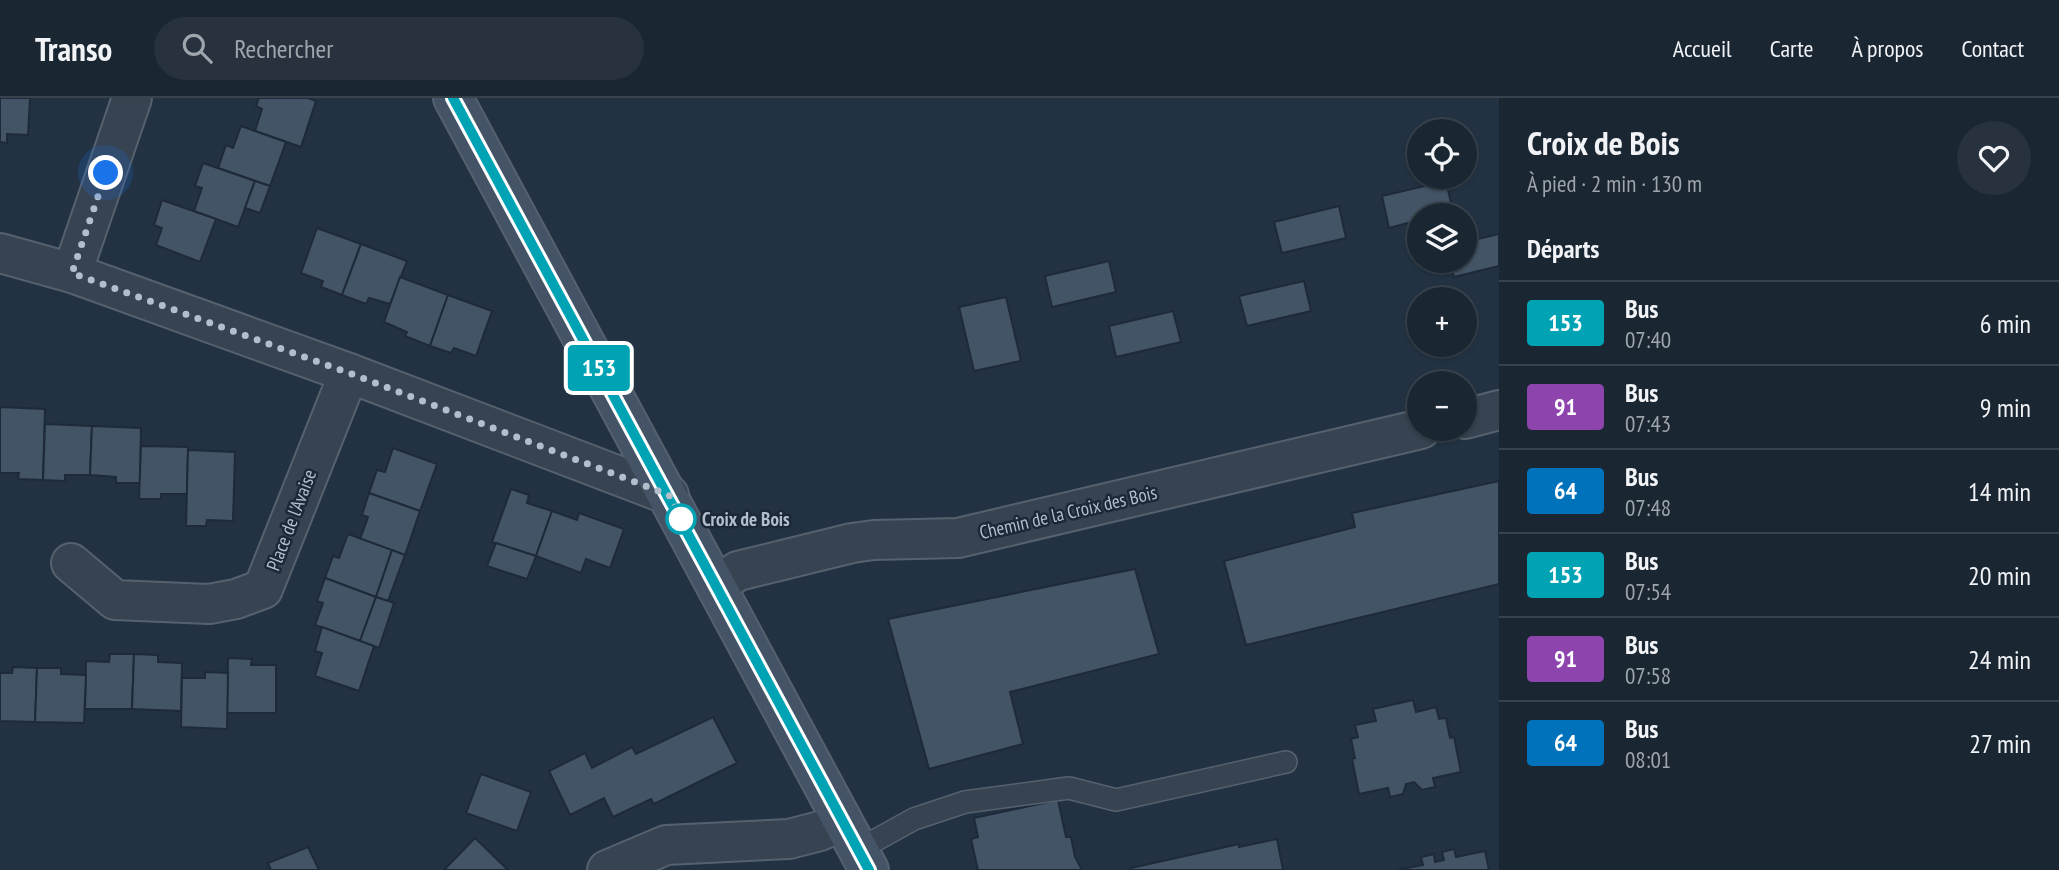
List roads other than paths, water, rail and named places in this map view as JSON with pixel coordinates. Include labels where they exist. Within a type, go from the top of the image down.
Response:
[{"type":"street","points":[[72,273],[132,98]]},
{"type":"street","points":[[453,98],[669,495],[856,847]]},
{"type":"street","points":[[0,253],[72,273],[349,373],[669,495]]},
{"type":"street","name":"Place de l'Avaise","points":[[71,563],[115,600],[209,604],[236,599],[264,589],[349,373]]},
{"type":"street","points":[[1477,415],[1499,410]]},
{"type":"street","name":"Chemin de la Croix des Bois","points":[[716,586],[738,571],[852,543],[958,538],[1407,432]]},
{"type":"street","points":[[607,870],[666,845],[789,839],[820,831],[856,847]]},
{"type":"lane","points":[[856,847],[914,819],[965,802],[1069,788],[1116,800],[1286,762]]},
{"type":"place","name":"Croix de Bois","points":[[681,519]]}]
